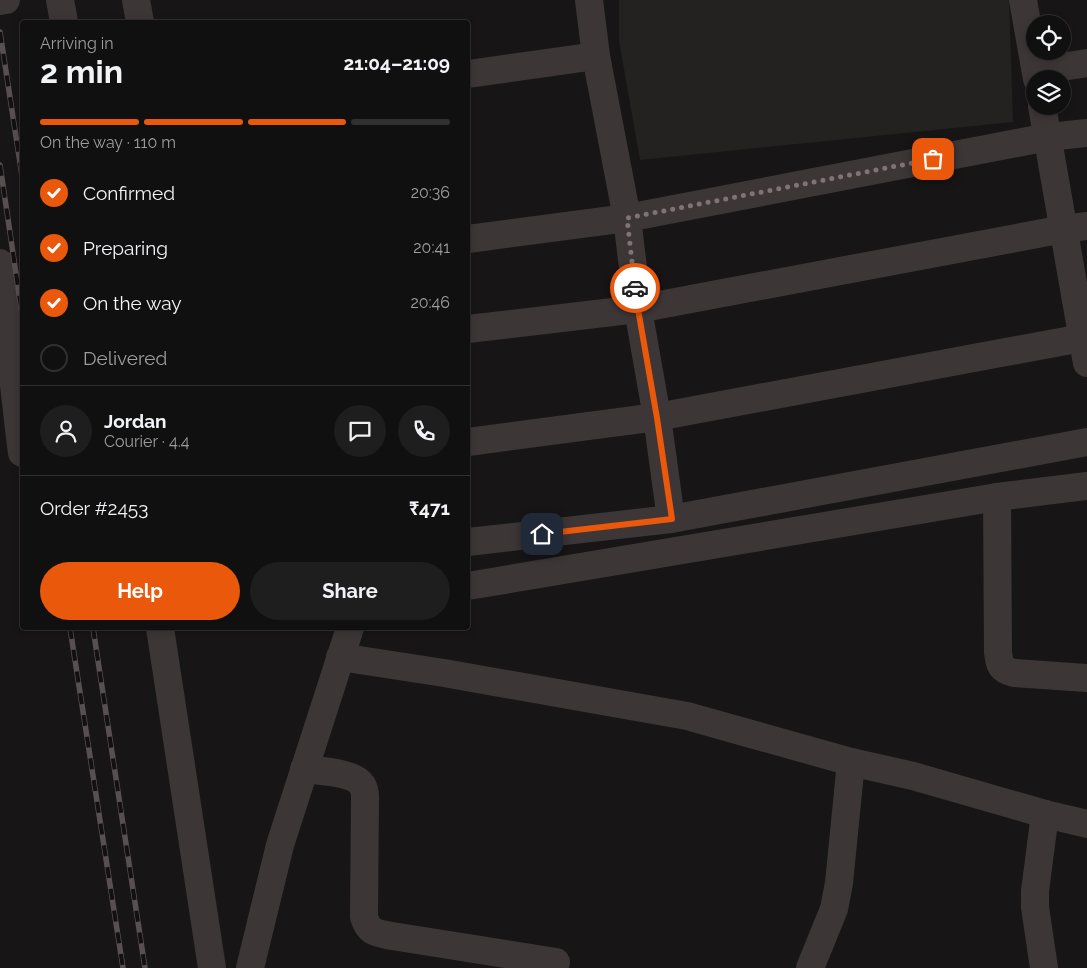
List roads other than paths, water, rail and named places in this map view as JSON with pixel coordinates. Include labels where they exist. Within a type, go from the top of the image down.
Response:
[{"type":"street","points":[[0,1],[6,0]]},
{"type":"street","points":[[60,0],[64,20]]},
{"type":"street","points":[[136,0],[140,20]]},
{"type":"street","points":[[589,0],[596,56],[627,218],[638,309],[672,519]]},
{"type":"street","points":[[1023,0],[1036,70]]},
{"type":"street","points":[[470,74],[596,56]]},
{"type":"street","points":[[1058,70],[1087,63]]},
{"type":"street","points":[[470,442],[657,418],[1085,346],[1076,228],[1048,137],[1044,115]]},
{"type":"street","points":[[470,239],[627,218],[1048,137],[1087,132]]},
{"type":"street","points":[[470,329],[638,309],[1076,228]]},
{"type":"street","points":[[0,263],[14,436]]},
{"type":"street","points":[[470,542],[672,519],[1087,442]]},
{"type":"street","points":[[470,586],[997,497],[1087,486]]},
{"type":"street","points":[[997,497],[998,652],[1000,664],[1004,670],[1014,673],[1087,678]]},
{"type":"street","points":[[160,630],[212,968]]},
{"type":"street","points":[[250,968],[280,845],[349,630]]},
{"type":"street","points":[[340,657],[687,716],[851,762],[913,776],[1044,814],[1087,824]]},
{"type":"street","points":[[810,968],[834,909],[839,883],[851,762]]},
{"type":"street","points":[[304,769],[344,774],[355,778],[362,785],[365,797],[364,917],[367,927],[376,933],[392,936],[556,962]]},
{"type":"street","points":[[1044,814],[1035,891],[1035,907],[1044,968]]},
{"type":"railway","points":[[0,32],[20,163]]},
{"type":"railway","points":[[0,165],[20,300]]},
{"type":"railway","points":[[70,630],[123,968]]},
{"type":"railway","points":[[93,630],[145,968]]}]
